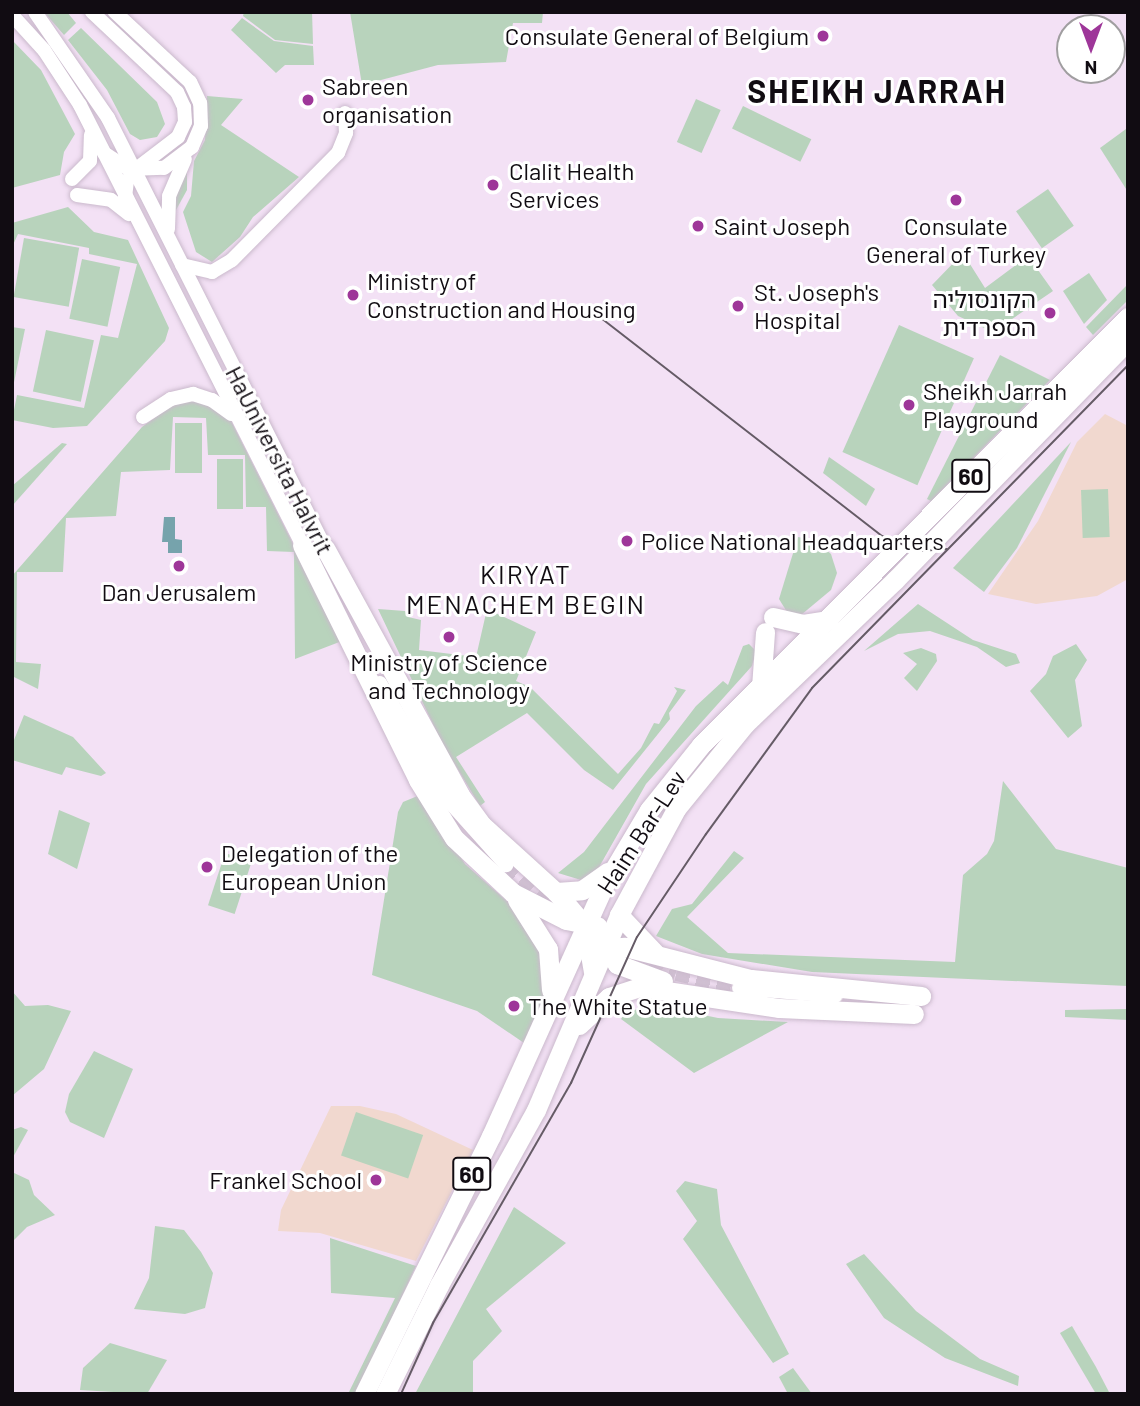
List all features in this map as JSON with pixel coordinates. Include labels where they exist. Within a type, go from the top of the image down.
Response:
[{"type":"highway","name":"Haim Bar-Lev","points":[[365,1389],[487,1145],[566,965],[592,926],[596,904],[618,861],[676,774],[1128,317]]},
{"type":"highway","name":"Haim Bar-Lev","points":[[387,1390],[536,1110],[593,980],[599,948],[620,915],[664,826],[715,757],[895,580],[1128,340]]},
{"type":"highway","points":[[302,545],[438,815],[474,859],[513,894],[548,949],[548,1007]]},
{"type":"highway","points":[[325,548],[460,795],[482,825],[592,926],[599,948],[623,967],[720,998]]},
{"type":"highway","points":[[761,687],[769,624],[803,624],[829,620]]},
{"type":"highway","points":[[556,892],[587,887],[618,861]]},
{"type":"highway","points":[[513,894],[592,926],[620,915],[658,956]]},
{"type":"highway","points":[[566,965],[599,948],[658,956],[740,977],[917,1005]]},
{"type":"highway","points":[[570,1033],[609,997],[632,988],[779,1008],[917,1005]]},
{"type":"main road","name":"HaUniversita HaIvrit","points":[[34,12],[96,96],[135,170],[325,548],[420,754]]},
{"type":"main road","points":[[92,12],[177,92],[184,107],[185,122],[178,137],[135,170],[127,181],[126,202]]},
{"type":"main road","points":[[116,12],[196,90],[201,126],[169,196],[172,244]]},
{"type":"main road","points":[[12,15],[44,50],[80,105],[94,147],[87,166],[72,178]]},
{"type":"main road","name":"HaUniversita HaIvrit","points":[[80,105],[126,202],[302,545],[420,754],[463,821],[506,865]]},
{"type":"main road","points":[[182,265],[212,272],[232,260],[335,157],[345,138],[345,113]]},
{"type":"main road","points":[[103,152],[135,170],[164,168],[192,147]]},
{"type":"main road","points":[[77,195],[111,200],[136,221]]},
{"type":"main road","points":[[143,417],[171,399],[193,394],[212,400],[238,420]]},
{"type":"main road","points":[[739,988],[917,1005]]},
{"type":"shaded area","points":[[1105,414],[1128,426],[1128,579],[1097,596],[1036,604],[988,594],[1038,521],[1077,442]]},
{"type":"shaded area","name":"Frankel School","points":[[331,1106],[360,1106],[396,1114],[473,1150],[416,1261],[320,1233],[278,1231],[281,1210]]},
{"type":"green space","points":[[44,12],[67,12],[76,23],[64,35]]},
{"type":"green space","points":[[244,12],[312,12],[313,44],[275,40],[243,16]]},
{"type":"green space","points":[[350,12],[543,12],[542,23],[513,23],[506,62],[438,65],[362,85]]},
{"type":"green space","points":[[242,18],[274,41],[313,46],[314,65],[285,65],[276,73],[231,30]]},
{"type":"green space","points":[[81,28],[157,102],[165,124],[157,137],[140,140],[130,134],[107,90],[68,40]]},
{"type":"green space","points":[[12,40],[41,70],[75,134],[64,152],[60,175],[12,188]]},
{"type":"green space","points":[[207,96],[243,99],[221,125],[299,177],[253,217],[240,237],[212,262],[196,252],[183,212],[191,196],[194,161],[205,140]]},
{"type":"green space","points":[[696,99],[721,110],[702,153],[677,142]]},
{"type":"green space","points":[[743,106],[811,139],[800,162],[732,128]]},
{"type":"green space","points":[[1128,130],[1128,192],[1100,148]]},
{"type":"green space","points":[[187,159],[187,190],[170,221],[170,208]]},
{"type":"green space","points":[[1048,189],[1074,226],[1042,248],[1016,211]]},
{"type":"green space","points":[[68,207],[94,232],[128,240],[169,328],[165,341],[87,426],[53,428],[12,420],[17,395],[84,408],[101,335],[118,338],[137,264],[89,254],[89,248],[18,234],[12,247],[12,223]]},
{"type":"green space","points":[[24,238],[79,248],[69,307],[14,297]]},
{"type":"green space","points":[[963,253],[985,288],[1028,256],[1053,291],[993,332],[958,316],[932,285]]},
{"type":"green space","points":[[82,259],[120,267],[107,327],[69,319]]},
{"type":"green space","points":[[1089,273],[1107,300],[1084,324],[1063,291]]},
{"type":"green space","points":[[1128,284],[1128,300],[1093,335],[1086,327]]},
{"type":"green space","name":"Sheikh Jarrah Playground","points":[[899,325],[974,358],[917,485],[842,452]]},
{"type":"green space","points":[[12,327],[25,329],[12,392]]},
{"type":"green space","points":[[46,330],[94,340],[81,402],[33,392]]},
{"type":"green space","points":[[1000,355],[1050,380],[931,501],[927,499]]},
{"type":"green space","points":[[178,401],[204,401],[229,417],[342,641],[295,659],[294,552],[267,551],[266,507],[246,507],[245,455],[208,455],[206,418],[173,417],[170,470],[121,472],[116,516],[66,518],[63,572],[17,572],[16,662],[41,664],[38,689],[12,676],[12,576],[142,427]]},
{"type":"green space","points":[[175,423],[202,423],[202,473],[175,473]]},
{"type":"green space","points":[[1071,442],[1017,548],[984,592],[953,568]]},
{"type":"green space","points":[[62,443],[67,444],[12,506],[12,486]]},
{"type":"green space","points":[[829,457],[875,489],[866,506],[823,473]]},
{"type":"green space","points":[[217,459],[243,459],[243,509],[217,509]]},
{"type":"green space","points":[[1108,489],[1110,537],[1083,538],[1081,490]]},
{"type":"green space","points":[[798,537],[815,540],[831,554],[837,573],[831,590],[801,615],[787,612],[779,599]]},
{"type":"green space","points":[[918,604],[973,640],[1016,654],[1020,663],[1006,667],[977,647],[930,631],[898,634],[864,651]]},
{"type":"green space","points":[[378,609],[405,611],[408,617],[421,620],[419,650],[476,657],[487,609],[536,632],[516,681],[530,687],[618,774],[641,748],[654,723],[659,724],[677,691],[674,687],[686,690],[669,713],[670,719],[613,790],[584,770],[527,713],[456,757],[485,802],[480,806],[442,743]]},
{"type":"green space","points":[[749,644],[756,651],[752,666],[646,784],[598,869],[581,880],[558,873],[584,852],[696,706],[723,681],[728,685],[743,646]]},
{"type":"green space","points":[[1076,644],[1087,660],[1075,680],[1082,726],[1068,738],[1030,691],[1046,674],[1053,656]]},
{"type":"green space","points":[[921,648],[936,654],[937,661],[917,691],[904,678],[917,664],[903,653]]},
{"type":"green space","points":[[24,715],[73,737],[106,773],[101,776],[66,767],[62,775],[12,760],[12,745]]},
{"type":"green space","points":[[1003,781],[1056,849],[1128,868],[1128,986],[812,972],[702,954],[656,936],[672,909],[692,904],[734,851],[744,858],[687,917],[728,953],[955,962],[963,875],[987,854],[994,841]]},
{"type":"green space","points":[[420,795],[465,864],[520,913],[544,958],[544,996],[524,1043],[477,1011],[372,975],[398,812],[403,802]]},
{"type":"green space","points":[[59,810],[90,823],[77,869],[48,854]]},
{"type":"green space","points":[[225,853],[252,862],[235,914],[208,905]]},
{"type":"green space","points":[[12,991],[25,1006],[48,1005],[71,1011],[44,1069],[12,1096]]},
{"type":"green space","points":[[655,1005],[718,1018],[788,1022],[694,1073],[621,1019],[626,1012]]},
{"type":"green space","points":[[1128,1009],[1128,1020],[1065,1017],[1065,1010]]},
{"type":"green space","points":[[94,1051],[133,1069],[104,1138],[70,1122],[65,1112],[69,1094]]},
{"type":"green space","points":[[356,1112],[423,1135],[408,1179],[341,1155]]},
{"type":"green space","points":[[21,1127],[28,1130],[12,1159],[12,1130]]},
{"type":"green space","points":[[12,1172],[29,1180],[34,1195],[55,1215],[27,1227],[12,1242]]},
{"type":"green space","points":[[685,1181],[717,1189],[721,1225],[789,1354],[773,1363],[683,1239],[697,1221],[676,1191]]},
{"type":"green space","points":[[514,1207],[566,1243],[486,1309],[502,1331],[473,1361],[473,1394],[415,1394]]},
{"type":"green space","points":[[155,1226],[184,1230],[201,1252],[213,1273],[205,1308],[185,1314],[134,1309],[149,1278]]},
{"type":"green space","points":[[330,1238],[416,1266],[357,1394],[348,1394],[395,1298],[331,1293]]},
{"type":"green space","points":[[864,1254],[916,1311],[980,1359],[1019,1376],[1018,1386],[945,1358],[884,1318],[846,1264]]},
{"type":"green space","points":[[1072,1326],[1110,1394],[1096,1394],[1060,1333]]},
{"type":"green space","points":[[110,1343],[167,1360],[147,1394],[80,1390],[83,1368]]},
{"type":"green space","points":[[793,1368],[812,1394],[788,1394],[779,1377]]},
{"type":"water","points":[[164,517],[175,517],[175,539],[182,540],[182,553],[168,553],[168,542],[162,542]]},
{"type":"tunnel","points":[[506,865],[554,907]]},
{"type":"tunnel","points":[[630,956],[676,974],[739,988]]},
{"type":"tram line","points":[[601,318],[882,536],[919,551],[947,549]]},
{"type":"tram line","points":[[401,1394],[433,1323],[571,1083],[637,937],[706,834],[812,688],[1128,365]]},
{"type":"place","name":"Consulate General of Belgium","points":[[823,36]]},
{"type":"place","name":"Sabreen organisation","points":[[308,100]]},
{"type":"place","name":"Clalit Health Services","points":[[493,185]]},
{"type":"place","name":"Consulate General of Turkey","points":[[956,200]]},
{"type":"place","name":"Saint Joseph","points":[[698,226]]},
{"type":"place","name":"Ministry of Construction and Housing","points":[[353,295]]},
{"type":"place","name":"St. Joseph's Hospital","points":[[738,306]]},
{"type":"place","name":"הקונסוליה הספרדית","points":[[1050,313]]},
{"type":"place","name":"Sheikh Jarrah Playground","points":[[909,405]]},
{"type":"place","name":"Police National Headquarters","points":[[627,541]]},
{"type":"place","name":"Dan Jerusalem","points":[[179,566]]},
{"type":"place","name":"Ministry of Science and Technology","points":[[449,637]]},
{"type":"place","name":"Delegation of the European Union","points":[[207,867]]},
{"type":"place","name":"The White Statue","points":[[514,1006]]},
{"type":"place","name":"Frankel School","points":[[376,1180]]},
{"type":"district","name":"SHEIKH JARRAH","points":[[877,90]]},
{"type":"district","name":"KIRYAT MENACHEM BEGIN","points":[[526,589]]}]
